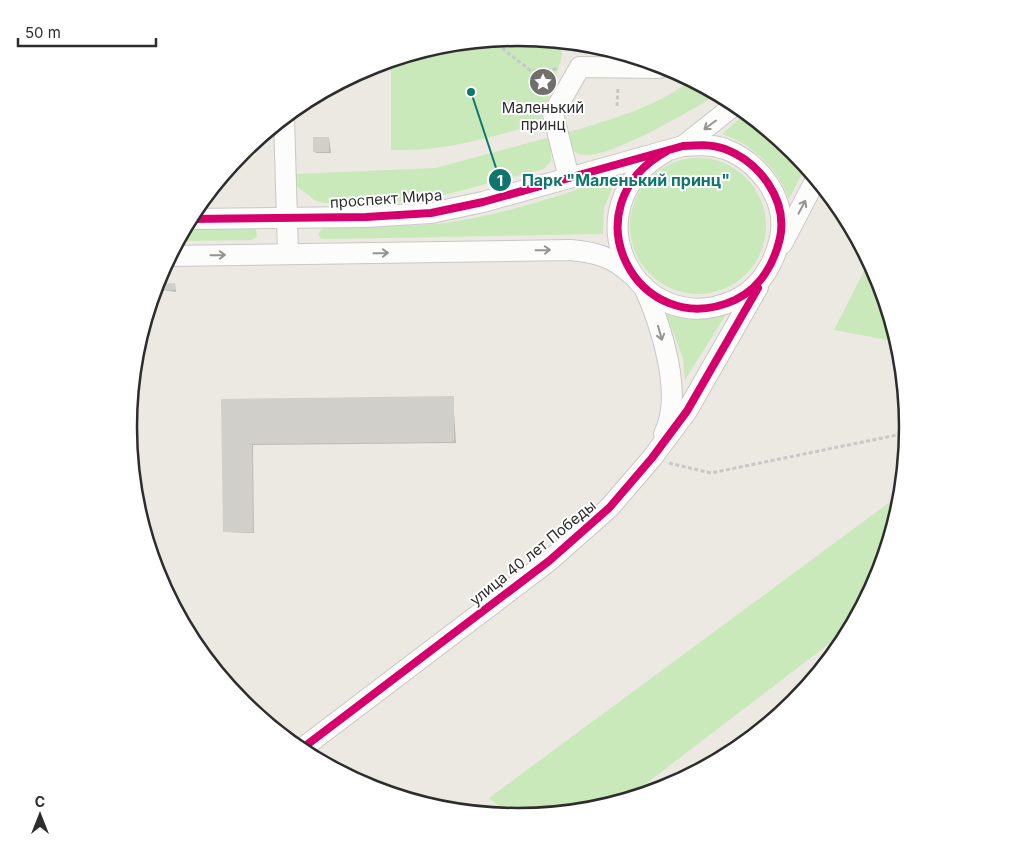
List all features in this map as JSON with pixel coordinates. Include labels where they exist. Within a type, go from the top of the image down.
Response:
[{"type":"street","points":[[569,178],[553,114],[580,67],[646,68]]},
{"type":"street","points":[[652,458],[669,424],[671,394],[667,356],[653,306],[620,250],[617,233],[620,208],[629,184],[652,159],[675,148],[728,110]]},
{"type":"street","points":[[284,126],[288,254]]},
{"type":"street","points":[[178,256],[570,250],[594,252],[621,265],[640,283],[669,303],[698,308],[720,305],[740,297],[767,272],[780,236],[781,218],[776,199],[768,182],[756,167],[732,152],[704,145],[675,148]]},
{"type":"street","name":"проспект Мира","points":[[199,220],[431,213],[483,202],[675,148]]},
{"type":"street","name":"улица 40 лет Победы","points":[[307,745],[549,561],[609,508],[652,458],[687,411],[767,272],[813,186]]},
{"type":"path","points":[[500,47],[531,71],[580,67]]},
{"type":"path","points":[[617,106],[618,88]]},
{"type":"path","points":[[652,458],[711,473],[899,435]]},
{"type":"green space","points":[[518,46],[562,49],[562,56],[541,123],[448,146],[429,149],[391,150],[391,68],[419,59],[493,47]]},
{"type":"green space","points":[[684,85],[711,98],[649,133],[607,151],[591,155],[579,154],[573,151],[570,146],[565,133],[647,106]]},
{"type":"green space","points":[[740,118],[788,158],[802,173],[789,199],[778,177],[763,159],[744,144],[722,134]]},
{"type":"green space","points":[[547,138],[551,146],[551,161],[544,169],[444,195],[403,201],[325,203],[316,201],[296,186],[295,174],[435,168]]},
{"type":"green space","points":[[698,158],[724,164],[746,178],[760,200],[766,226],[760,252],[746,274],[724,288],[698,294],[672,288],[650,274],[636,252],[630,226],[636,200],[650,178],[672,164]]},
{"type":"green space","points":[[618,175],[604,208],[603,234],[321,239],[318,234],[321,230],[327,228],[445,223],[489,215],[533,204]]},
{"type":"green space","points":[[252,227],[256,228],[257,237],[251,240],[186,241],[194,228]]},
{"type":"green space","points":[[865,270],[879,305],[889,340],[834,330]]},
{"type":"green space","points":[[666,313],[697,318],[725,316],[685,380],[683,358]]},
{"type":"green space","points":[[892,500],[879,550],[870,573],[860,596],[835,640],[638,790],[592,801],[543,808],[502,808],[489,798]]},
{"type":"building","points":[[313,137],[329,137],[329,152],[313,152]]},
{"type":"building","points":[[175,283],[175,290],[163,291],[165,284]]},
{"type":"building","points":[[454,396],[454,442],[252,444],[253,532],[223,532],[221,399]]},
{"type":"cycle path","points":[[199,219],[366,217],[431,213],[483,202],[683,146],[714,146],[725,149],[749,163],[768,184],[780,209],[780,238],[770,266],[752,289],[735,300],[700,309],[669,303],[644,287],[626,263],[618,234],[621,204],[637,175],[667,151]]},
{"type":"cycle path","points":[[307,745],[549,561],[609,508],[652,458],[687,411],[758,288]]},
{"type":"place","name":"Маленький принц","points":[[543,82]]},
{"type":"place","name":"Парк \"Маленький принц\"","points":[[471,92]]}]
